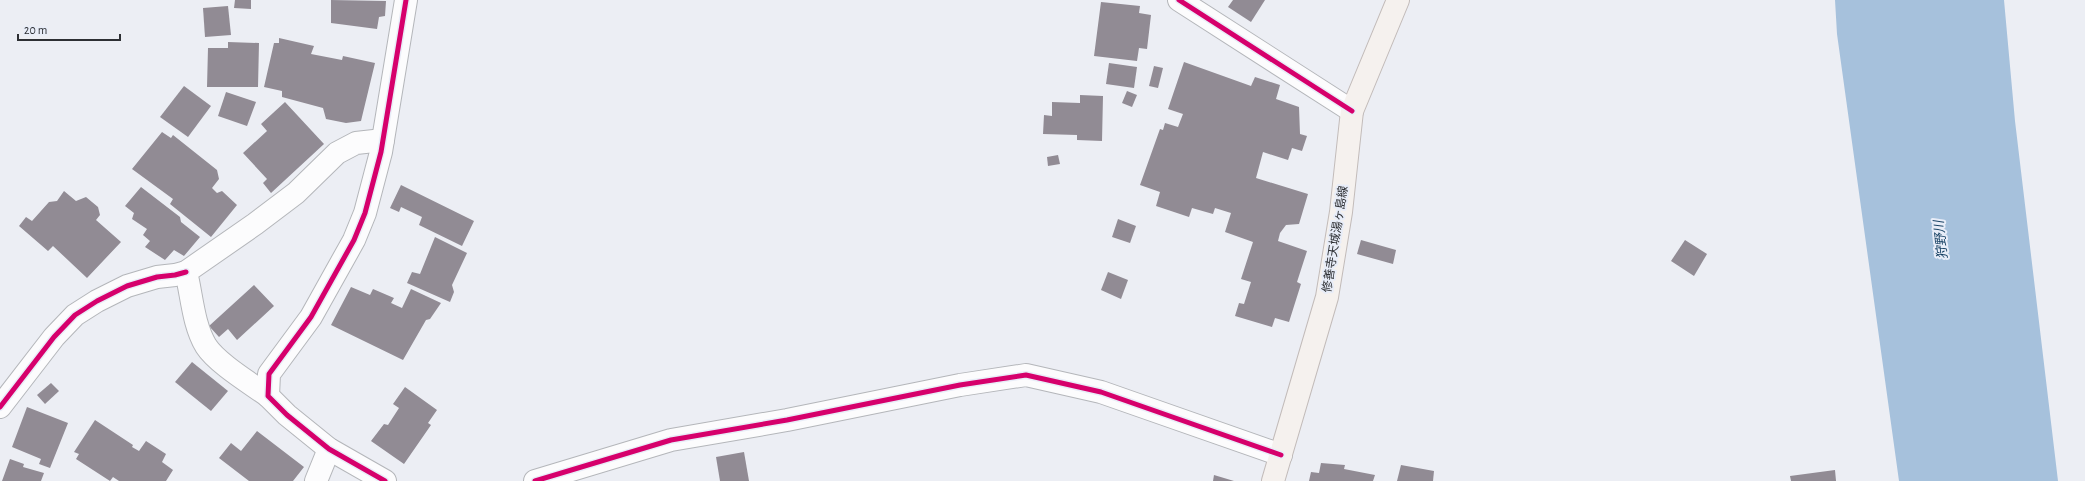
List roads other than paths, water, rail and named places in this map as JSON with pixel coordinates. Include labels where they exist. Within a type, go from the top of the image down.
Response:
[{"type":"main road","name":"修善寺天城湯ヶ島線","points":[[1273,481],[1327,296],[1341,212],[1352,111],[1398,0]]},
{"type":"street","points":[[268,396],[269,374],[311,317],[354,240],[365,213],[383,140],[406,0]]},
{"type":"street","points":[[1179,0],[1352,111]]},
{"type":"street","points":[[0,407],[54,337],[74,315],[97,301],[127,286],[157,277],[186,272],[255,224],[296,193],[337,153],[356,143],[383,140]]},
{"type":"street","points":[[186,272],[196,324],[206,346],[227,366],[268,396],[287,415],[329,449],[385,481]]},
{"type":"street","points":[[536,481],[671,440],[787,420],[960,385],[1026,375],[1101,392],[1281,455]]},
{"type":"street","points":[[316,481],[329,449]]},
{"type":"water","name":"狩野川","points":[[1835,0],[2004,0],[2015,121],[2058,481],[1899,481],[1837,34]]}]
